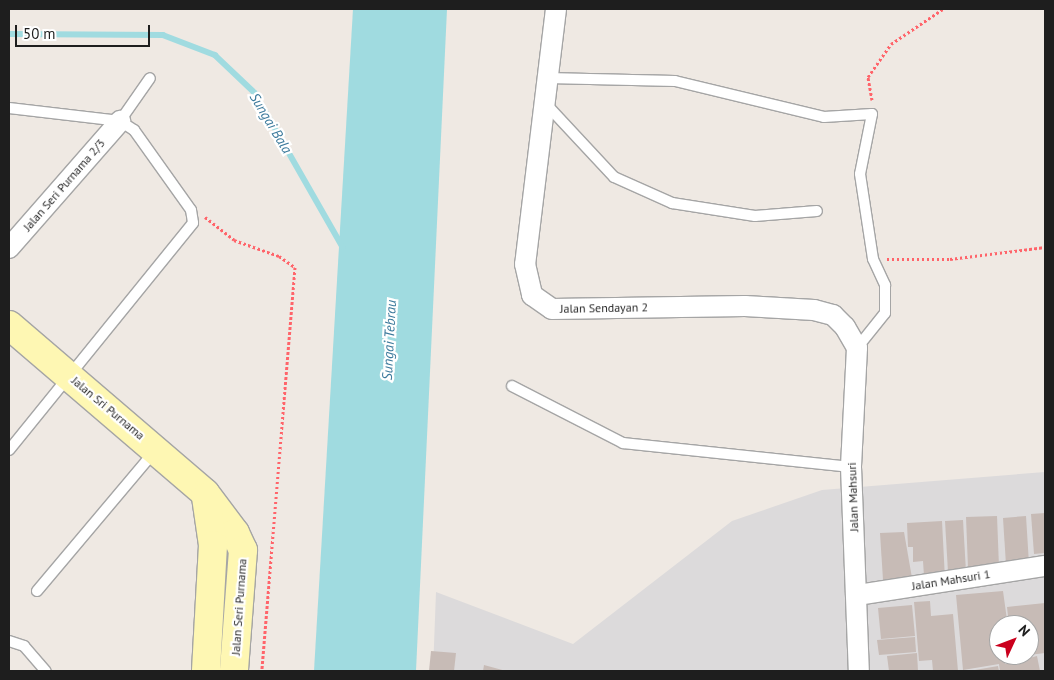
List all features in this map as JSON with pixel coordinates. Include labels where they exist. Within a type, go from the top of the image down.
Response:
[{"type":"street","name":"Jalan Sendayan 2","points":[[556,9],[542,101],[524,264],[532,295],[540,305],[552,309],[745,306],[814,310],[833,315],[845,327],[858,348]]},
{"type":"street","name":"Jalan Seri Purnama 2/3","points":[[9,248],[120,121]]},
{"type":"street","name":"Jalan Sri Purnama","points":[[9,325],[156,449],[205,493]]},
{"type":"street","name":"Jalan Mahsuri","points":[[858,348],[850,467],[859,671]]},
{"type":"street","points":[[205,493],[213,545],[206,671]]},
{"type":"street","name":"Jalan Seri Purnama","points":[[205,493],[242,550],[234,671]]},
{"type":"street","name":"Jalan Mahsuri 1","points":[[857,595],[1045,566]]},
{"type":"lane","points":[[120,121],[150,78]]},
{"type":"lane","points":[[547,78],[674,81],[824,117],[872,114],[860,174],[873,259],[885,285],[886,313],[858,348]]},
{"type":"lane","points":[[542,101],[614,177],[664,200],[755,216],[817,211]]},
{"type":"lane","points":[[9,108],[120,121],[134,130],[191,210],[193,223],[9,450]]},
{"type":"lane","points":[[512,386],[624,443],[850,467]]},
{"type":"lane","points":[[37,591],[156,449]]},
{"type":"lane","points":[[9,641],[24,646],[46,671]]},
{"type":"path","points":[[872,114],[868,77],[892,44],[943,9]]},
{"type":"path","points":[[191,210],[234,240],[279,256],[295,267],[262,671]]},
{"type":"path","points":[[873,259],[950,259],[1045,247]]},
{"type":"shaded area","points":[[1045,472],[1045,671],[433,671],[436,592],[573,644],[732,521],[822,490]]},
{"type":"water","name":"Sungai Tebrau","points":[[353,9],[447,9],[416,671],[314,671]]},
{"type":"building","points":[[1045,513],[1045,553],[1034,554],[1031,514]]},
{"type":"building","points":[[997,516],[999,567],[968,568],[966,517]]},
{"type":"building","points":[[1026,516],[1029,564],[1006,565],[1003,518]]},
{"type":"building","points":[[963,520],[966,572],[948,572],[945,521]]},
{"type":"building","points":[[942,521],[945,579],[924,576],[923,561],[913,562],[913,547],[908,547],[907,523]]},
{"type":"building","points":[[904,532],[912,578],[883,580],[880,533]]},
{"type":"building","points":[[1003,591],[1006,615],[989,615],[989,665],[993,665],[963,670],[956,595]]},
{"type":"building","points":[[930,601],[931,616],[953,614],[958,671],[933,671],[932,660],[919,661],[914,602]]},
{"type":"building","points":[[1045,603],[1045,653],[1039,654],[1039,615],[1008,615],[1007,607]]},
{"type":"building","points":[[912,605],[915,636],[881,639],[878,608]]},
{"type":"building","points":[[915,637],[916,652],[879,655],[877,640]]},
{"type":"building","points":[[431,651],[456,653],[454,671],[429,671]]},
{"type":"building","points":[[917,653],[918,671],[889,671],[887,656]]},
{"type":"building","points":[[484,665],[506,671],[483,671]]},
{"type":"building","points":[[999,665],[1039,665],[1040,671],[1000,671]]},
{"type":"building","points":[[998,666],[999,671],[975,671],[975,670]]},
{"type":"waterway","name":"Sungai Bala","points":[[9,34],[163,35],[215,55],[255,93],[343,247]]}]
